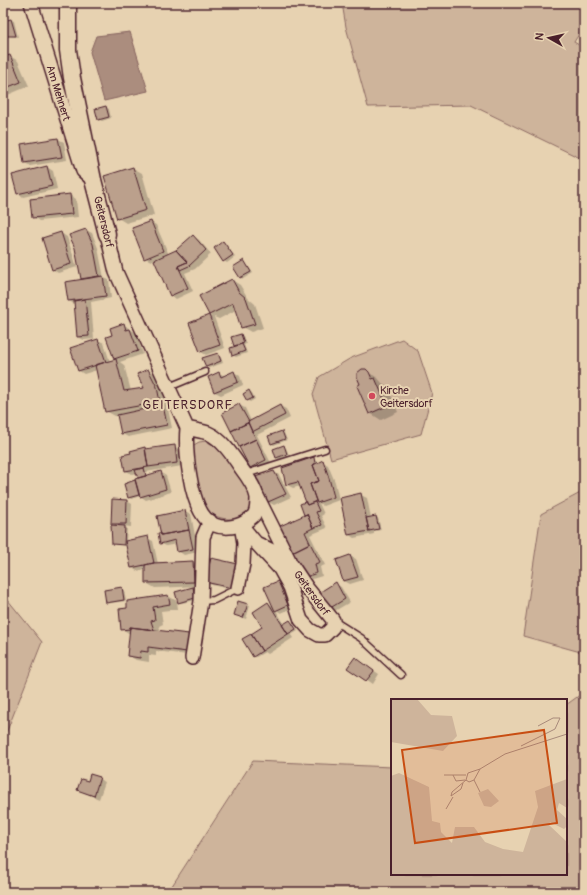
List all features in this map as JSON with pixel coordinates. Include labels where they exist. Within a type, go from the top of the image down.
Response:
[{"type":"street","name":"Am Mehnert","points":[[31,3],[82,171],[93,180]]},
{"type":"street","name":"Geitersdorf","points":[[68,3],[68,50],[72,78],[93,180],[116,272],[188,428],[187,456],[194,491],[199,509],[206,519],[210,521]]},
{"type":"street","points":[[188,428],[209,433],[235,458],[246,474],[291,564]]},
{"type":"street","points":[[192,658],[201,601],[203,538],[210,521],[217,526],[229,528],[241,525],[254,516],[257,507],[257,496]]},
{"type":"street","name":"Geitersdorf","points":[[241,525],[256,543],[280,569],[290,587],[301,620],[310,630],[319,635],[325,635],[329,632],[333,627],[333,620],[307,588],[291,564],[277,553],[256,543]]},
{"type":"street","points":[[238,588],[243,564],[244,543],[241,525]]},
{"type":"lane","points":[[169,387],[205,372]]},
{"type":"lane","points":[[246,474],[325,450]]},
{"type":"lane","points":[[201,601],[214,600],[238,588]]},
{"type":"lane","points":[[333,620],[362,638],[400,675]]},
{"type":"shaded area","points":[[342,3],[584,3],[584,26],[574,42],[584,48],[584,160],[471,105],[368,107],[346,27]]},
{"type":"shaded area","points":[[130,32],[148,91],[104,101],[90,52],[96,36]]},
{"type":"shaded area","points":[[402,339],[418,351],[432,393],[421,434],[331,459],[313,394],[319,377],[351,358]]},
{"type":"shaded area","points":[[206,441],[217,447],[225,456],[246,486],[249,493],[249,507],[245,514],[240,517],[229,519],[217,517],[208,511],[201,500],[196,481],[192,446],[199,442]]},
{"type":"shaded area","points":[[584,491],[584,653],[523,636],[541,514]]},
{"type":"shaded area","points":[[3,594],[42,642],[3,741]]},
{"type":"shaded area","points":[[584,692],[584,892],[168,892],[253,761],[391,767],[391,875],[567,875],[567,704]]},
{"type":"building","points":[[11,19],[16,36],[6,36],[3,21]]},
{"type":"building","points":[[10,55],[21,82],[3,89],[3,57]]},
{"type":"building","points":[[106,106],[109,117],[98,120],[95,109]]},
{"type":"building","points":[[58,138],[62,157],[24,163],[21,144]]},
{"type":"building","points":[[47,166],[52,186],[17,194],[12,175]]},
{"type":"building","points":[[133,167],[146,210],[117,219],[104,176]]},
{"type":"building","points":[[70,194],[72,214],[32,218],[30,199]]},
{"type":"building","points":[[151,221],[163,251],[144,259],[132,228]]},
{"type":"building","points":[[86,229],[93,244],[99,276],[81,279],[75,248],[69,235]]},
{"type":"building","points":[[61,232],[71,264],[52,270],[42,238]]},
{"type":"building","points":[[193,235],[206,250],[189,266],[180,270],[178,266],[187,262],[176,250]]},
{"type":"building","points":[[223,241],[233,255],[223,262],[214,248]]},
{"type":"building","points":[[176,250],[187,262],[178,266],[188,288],[170,296],[154,260]]},
{"type":"building","points":[[244,260],[251,272],[240,278],[233,267]]},
{"type":"building","points":[[103,276],[106,296],[68,301],[65,282]]},
{"type":"building","points":[[232,279],[239,292],[246,298],[255,324],[241,328],[233,303],[209,315],[199,296]]},
{"type":"building","points":[[85,299],[89,336],[77,337],[74,301]]},
{"type":"building","points":[[209,315],[220,345],[200,352],[189,323]]},
{"type":"building","points":[[124,323],[126,330],[130,329],[138,351],[114,359],[106,337],[112,335],[110,328]]},
{"type":"building","points":[[241,334],[244,343],[234,346],[231,337]]},
{"type":"building","points":[[98,339],[106,362],[78,371],[70,348]]},
{"type":"building","points":[[242,344],[245,351],[232,356],[230,348]]},
{"type":"building","points":[[218,353],[221,361],[206,367],[202,358]]},
{"type":"building","points":[[116,359],[124,391],[144,388],[137,374],[148,369],[157,387],[160,402],[105,412],[95,365]]},
{"type":"building","name":"Kirche Geitersdorf","points":[[362,369],[366,369],[369,372],[372,379],[375,378],[387,406],[369,414],[357,386],[360,384],[357,373]]},
{"type":"building","points":[[234,371],[238,382],[214,392],[208,377],[219,372],[221,377]]},
{"type":"building","points":[[249,390],[253,398],[247,401],[243,394]]},
{"type":"building","points":[[239,404],[249,422],[231,431],[222,413]]},
{"type":"building","points":[[163,405],[167,425],[121,434],[117,415]]},
{"type":"building","points":[[280,405],[285,415],[252,432],[248,422]]},
{"type":"building","points":[[248,423],[256,439],[239,447],[231,431]]},
{"type":"building","points":[[282,431],[285,439],[271,444],[268,436]]},
{"type":"building","points":[[256,439],[266,460],[250,468],[239,447]]},
{"type":"building","points":[[175,445],[177,463],[148,467],[145,449]]},
{"type":"building","points":[[284,445],[287,454],[276,458],[273,449]]},
{"type":"building","points":[[145,447],[148,467],[125,471],[122,455]]},
{"type":"building","points":[[314,457],[315,464],[313,465],[319,481],[310,484],[316,501],[307,505],[298,482],[286,485],[282,468]]},
{"type":"building","points":[[323,460],[334,497],[317,503],[310,484],[319,481],[313,465]]},
{"type":"building","points":[[144,468],[146,476],[138,478],[135,470]]},
{"type":"building","points":[[161,471],[166,489],[140,497],[135,479]]},
{"type":"building","points":[[274,471],[286,494],[268,502],[255,477]]},
{"type":"building","points":[[135,480],[139,495],[128,498],[124,484]]},
{"type":"building","points":[[361,493],[369,531],[348,535],[340,498]]},
{"type":"building","points":[[112,499],[127,500],[126,524],[111,524]]},
{"type":"building","points":[[305,502],[307,505],[315,502],[319,511],[316,512],[322,525],[313,528],[307,514],[304,515],[300,504]]},
{"type":"building","points":[[185,510],[189,530],[161,535],[157,516]]},
{"type":"building","points":[[307,514],[313,528],[305,532],[310,543],[292,552],[280,526]]},
{"type":"building","points":[[376,516],[379,529],[369,531],[366,518]]},
{"type":"building","points":[[111,525],[125,526],[124,545],[112,544]]},
{"type":"building","points":[[189,530],[193,549],[177,552],[175,540],[160,544],[158,533],[161,533],[161,535]]},
{"type":"building","points":[[148,536],[154,563],[131,568],[125,541]]},
{"type":"building","points":[[310,543],[320,562],[315,564],[317,573],[303,578],[292,552]]},
{"type":"building","points":[[350,555],[358,577],[343,581],[336,560]]},
{"type":"building","points":[[211,558],[238,564],[232,588],[205,582]]},
{"type":"building","points":[[193,561],[194,582],[145,583],[145,565],[153,563]]},
{"type":"building","points":[[278,581],[288,605],[275,611],[264,587]]},
{"type":"building","points":[[336,582],[345,599],[327,610],[317,594]]},
{"type":"building","points":[[122,587],[124,600],[106,603],[104,590]]},
{"type":"building","points":[[193,587],[195,598],[178,603],[175,592]]},
{"type":"building","points":[[168,595],[170,604],[153,607],[155,620],[151,621],[154,630],[130,627],[130,629],[121,630],[119,609],[127,608],[127,601]]},
{"type":"building","points":[[238,601],[248,604],[243,618],[234,615]]},
{"type":"building","points":[[268,602],[288,634],[262,651],[251,634],[262,627],[253,612]]},
{"type":"building","points":[[290,620],[296,629],[288,634],[282,625]]},
{"type":"building","points":[[130,627],[189,634],[187,652],[148,647],[148,652],[141,651],[140,658],[127,656]]},
{"type":"building","points":[[251,634],[262,651],[253,657],[242,639]]},
{"type":"building","points":[[355,657],[374,671],[366,681],[347,668]]},
{"type":"building","points":[[90,774],[100,777],[94,796],[77,790],[81,779],[88,781]]},
{"type":"place","name":"Kirche Geitersdorf","points":[[372,396]]},
{"type":"district","name":"GEITERSDORF","points":[[188,404]]}]
